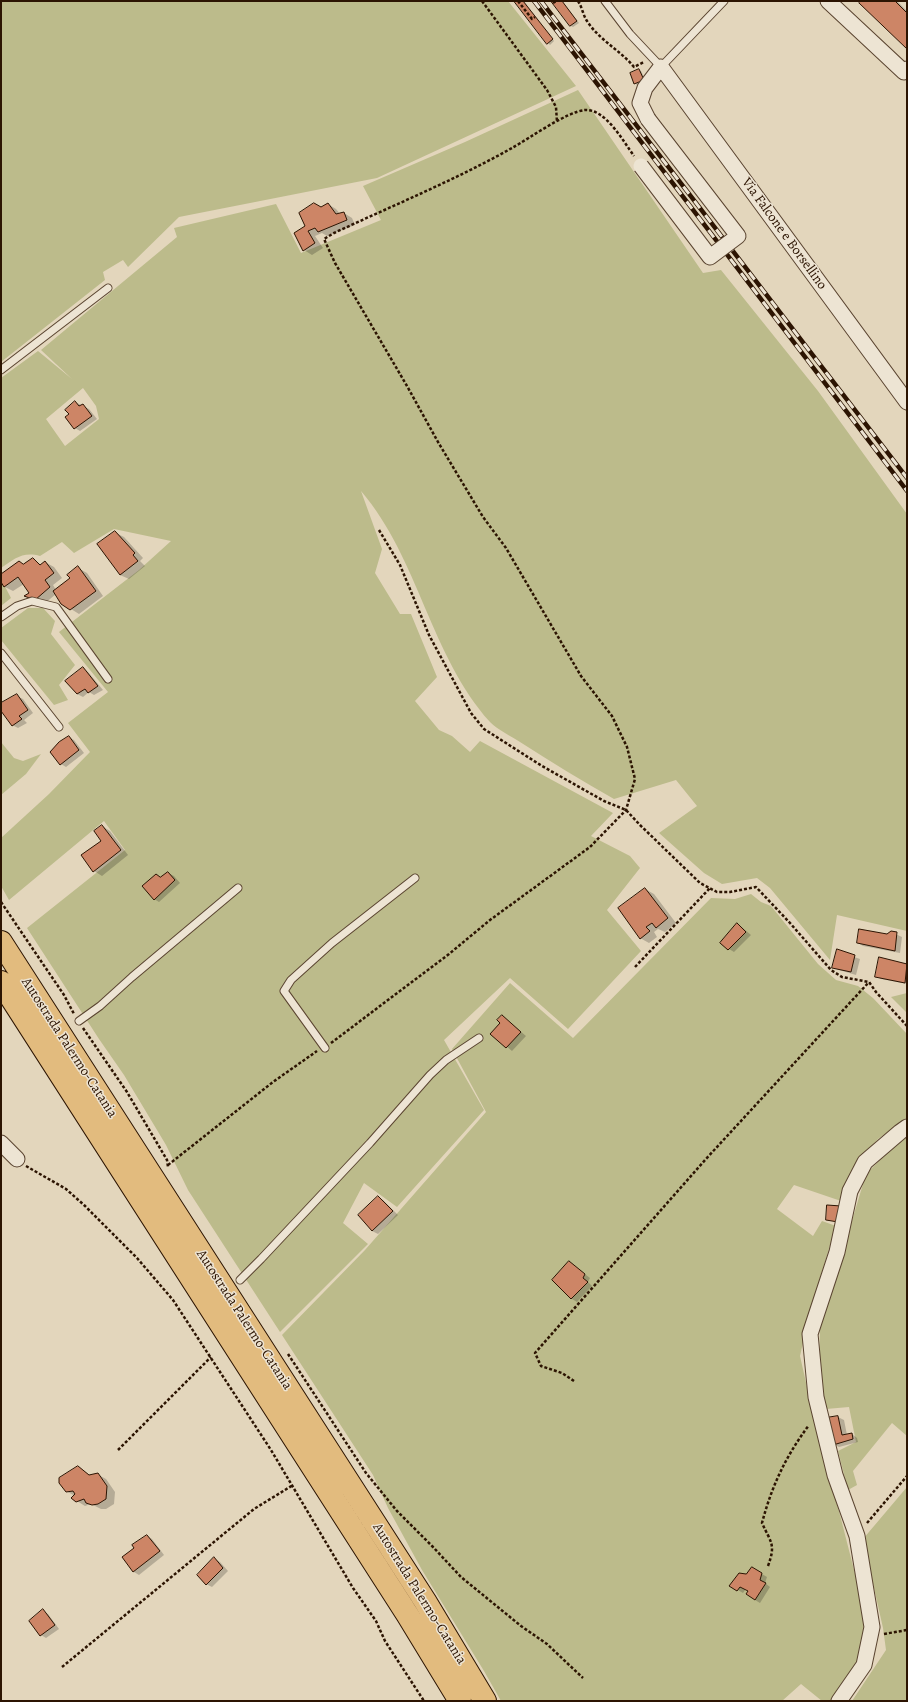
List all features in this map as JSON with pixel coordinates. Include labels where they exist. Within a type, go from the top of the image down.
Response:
[{"type":"highway","name":"Autostrada Palermo-Catania","points":[[1,942],[421,1595],[485,1701]]},
{"type":"highway","name":"Autostrada Palermo-Catania","points":[[1,982],[407,1614],[460,1701]]},
{"type":"street","points":[[828,1],[904,72],[907,69]]},
{"type":"street","points":[[641,166],[710,256],[738,236],[648,119],[640,103],[657,62]]},
{"type":"street","name":"Via Falcone e Borsellino","points":[[657,62],[907,402]]},
{"type":"street","points":[[839,1701],[864,1665],[872,1627],[857,1536],[835,1475],[816,1397],[810,1334],[837,1252],[850,1191],[865,1162],[907,1127]]},
{"type":"street","points":[[1,1143],[17,1158]]},
{"type":"lane","points":[[605,1],[630,34],[657,62],[724,1]]},
{"type":"lane","points":[[1,370],[108,288]]},
{"type":"lane","points":[[1,617],[17,606],[32,601],[56,607],[108,679]]},
{"type":"lane","points":[[1,653],[59,727]]},
{"type":"lane","points":[[325,1048],[284,991],[291,980],[332,943],[415,878]]},
{"type":"lane","points":[[79,1021],[100,1006],[132,977],[238,888]]},
{"type":"lane","points":[[240,1280],[370,1143],[430,1075],[446,1060],[479,1038]]},
{"type":"path","points":[[482,1],[547,90],[556,107],[557,122]]},
{"type":"path","points":[[518,1],[532,19],[535,17]]},
{"type":"path","points":[[578,1],[587,21],[608,44],[627,58],[634,67],[657,62]]},
{"type":"path","points":[[168,1165],[273,1082],[318,1050],[325,1048],[449,954],[490,920],[590,847],[626,810],[635,779],[626,748],[612,716],[581,676],[506,548],[483,517],[335,263],[324,240],[334,233],[400,203],[512,148],[557,122],[584,110],[593,111],[604,116],[641,166]]},
{"type":"path","points":[[379,530],[400,565],[429,635],[471,713],[484,729],[542,766],[604,801],[626,810],[700,882],[710,888],[717,892],[730,892],[756,887],[831,970],[842,977],[869,982],[876,992],[907,1026]]},
{"type":"path","points":[[635,967],[710,888]]},
{"type":"path","points":[[1,902],[79,1021],[128,1092],[167,1160],[169,1170]]},
{"type":"path","points":[[574,1381],[562,1373],[541,1366],[535,1353],[705,1160],[869,982]]},
{"type":"path","points":[[17,1158],[30,1169],[66,1189],[84,1204],[137,1258],[173,1300],[293,1485],[352,1588],[376,1620],[389,1646],[424,1701]]},
{"type":"path","points":[[286,1349],[366,1473],[397,1511],[433,1546],[461,1577],[521,1626],[547,1644],[583,1678]]},
{"type":"path","points":[[118,1450],[211,1357]]},
{"type":"path","points":[[768,1566],[773,1551],[772,1543],[762,1522],[774,1482],[786,1458],[820,1410]]},
{"type":"path","points":[[857,1536],[907,1476]]},
{"type":"path","points":[[62,1667],[254,1509],[293,1485]]},
{"type":"path","points":[[870,1638],[907,1630]]},
{"type":"shaded area","points":[[1,1],[508,1],[576,86],[377,178],[179,217],[128,267],[123,260],[103,272],[105,280],[1,362]]},
{"type":"shaded area","points":[[578,90],[703,273],[721,270],[818,391],[907,514],[907,931],[837,915],[830,960],[770,888],[757,878],[722,884],[704,873],[659,833],[697,806],[676,780],[614,799],[493,725],[470,696],[453,667],[397,546],[381,518],[361,491],[382,549],[375,573],[400,614],[411,614],[437,677],[415,701],[439,730],[452,736],[470,752],[480,741],[613,813],[591,836],[630,856],[640,868],[607,910],[641,951],[568,1029],[510,978],[444,1040],[484,1110],[397,1207],[364,1183],[343,1223],[368,1244],[280,1332],[188,1190],[166,1145],[124,1075],[27,928],[125,850],[104,821],[9,900],[1,886],[1,838],[49,794],[90,752],[68,723],[108,692],[59,632],[139,570],[171,541],[114,529],[74,553],[62,542],[40,556],[29,554],[24,555],[1,568],[1,378],[38,351],[72,379],[41,350],[177,237],[174,228],[276,204],[301,253],[381,220],[363,186],[465,142]],"holes":[[[83,388],[96,406],[99,419],[65,446],[46,419]]]},
{"type":"shaded area","points":[[1,579],[11,598],[1,606]]},
{"type":"shaded area","points":[[28,608],[43,608],[55,621],[51,634],[75,665],[59,685],[68,700],[54,705],[1,640],[1,628]]},
{"type":"shaded area","points":[[1,742],[14,758],[23,761],[41,754],[26,774],[1,795]]},
{"type":"shaded area","points":[[751,894],[761,902],[771,906],[818,964],[836,980],[858,986],[873,998],[907,1034],[907,1118],[878,1139],[853,1167],[841,1201],[794,1185],[777,1209],[813,1236],[822,1221],[836,1226],[811,1307],[800,1356],[821,1449],[840,1515],[864,1609],[864,1636],[856,1664],[834,1701],[822,1701],[801,1684],[782,1701],[501,1701],[422,1570],[388,1508],[373,1475],[282,1335],[365,1250],[486,1112],[452,1049],[510,983],[573,1038],[711,898],[735,899]]},
{"type":"shaded area","points":[[907,993],[907,1013],[891,997]]},
{"type":"shaded area","points":[[907,1137],[907,1436],[892,1423],[853,1471],[857,1485],[848,1490],[838,1451],[856,1442],[849,1407],[826,1409],[819,1371],[820,1327],[866,1174],[894,1146]]},
{"type":"shaded area","points":[[907,1487],[907,1701],[852,1701],[886,1650],[883,1628],[863,1539]]},
{"type":"building","points":[[514,1],[523,1],[553,39],[547,44]]},
{"type":"building","points":[[551,1],[562,1],[577,21],[570,26]]},
{"type":"building","points":[[861,1],[895,1],[907,13],[907,49],[859,3]]},
{"type":"building","points":[[639,69],[644,80],[634,84],[630,73]]},
{"type":"building","points":[[314,203],[321,207],[328,203],[336,214],[344,212],[347,220],[318,232],[315,228],[308,231],[315,243],[303,251],[294,233],[305,226],[299,213]]},
{"type":"building","points":[[75,401],[79,406],[83,404],[92,416],[74,429],[65,417],[69,414],[65,410]]},
{"type":"building","points":[[115,531],[135,553],[133,555],[138,561],[120,575],[97,544]]},
{"type":"building","points":[[33,558],[40,565],[45,561],[54,573],[45,580],[50,587],[35,600],[24,596],[29,593],[18,577],[4,587],[1,582],[1,574],[19,561],[23,564]]},
{"type":"building","points":[[78,566],[96,591],[70,610],[61,604],[53,591],[70,578],[67,575]]},
{"type":"building","points":[[83,667],[98,686],[88,693],[85,689],[77,694],[65,681]]},
{"type":"building","points":[[17,694],[28,710],[19,716],[22,719],[12,726],[1,711],[1,703]]},
{"type":"building","points":[[69,736],[79,750],[60,765],[50,752],[59,742]]},
{"type":"building","points":[[102,825],[121,850],[93,872],[81,855],[101,841],[94,831]]},
{"type":"building","points":[[168,872],[175,880],[154,900],[142,886],[156,874],[160,877]]},
{"type":"building","points":[[645,888],[668,918],[656,928],[652,923],[646,927],[650,931],[640,939],[618,908]]},
{"type":"building","points":[[737,923],[746,932],[728,950],[720,943]]},
{"type":"building","points":[[859,929],[887,934],[891,931],[897,932],[895,951],[857,943]]},
{"type":"building","points":[[837,949],[855,955],[851,972],[832,968]]},
{"type":"building","points":[[879,957],[907,964],[905,983],[875,977]]},
{"type":"building","points":[[502,1015],[521,1032],[506,1048],[490,1034],[500,1023],[497,1020]]},
{"type":"building","points":[[378,1196],[393,1211],[372,1231],[358,1215]]},
{"type":"building","points":[[827,1205],[841,1206],[838,1222],[826,1220]]},
{"type":"building","points":[[569,1261],[585,1274],[583,1278],[588,1282],[571,1299],[552,1280]]},
{"type":"building","points":[[838,1416],[842,1435],[852,1433],[853,1439],[833,1445],[826,1418]]},
{"type":"building","points":[[78,1466],[89,1475],[98,1473],[107,1486],[106,1499],[98,1504],[92,1505],[86,1503],[84,1499],[76,1502],[71,1498],[75,1494],[73,1491],[66,1492],[59,1483],[59,1478]]},
{"type":"building","points":[[147,1535],[160,1551],[133,1572],[122,1557],[134,1548],[132,1545]]},
{"type":"building","points":[[214,1557],[223,1568],[206,1585],[197,1575]]},
{"type":"building","points":[[752,1567],[762,1573],[760,1580],[766,1583],[755,1600],[746,1594],[748,1591],[740,1587],[737,1591],[729,1586],[739,1573],[746,1574]]},
{"type":"building","points":[[43,1609],[55,1625],[40,1636],[29,1621]]},
{"type":"railway","points":[[534,1],[907,491]]},
{"type":"railway","points":[[541,1],[907,478]]}]
